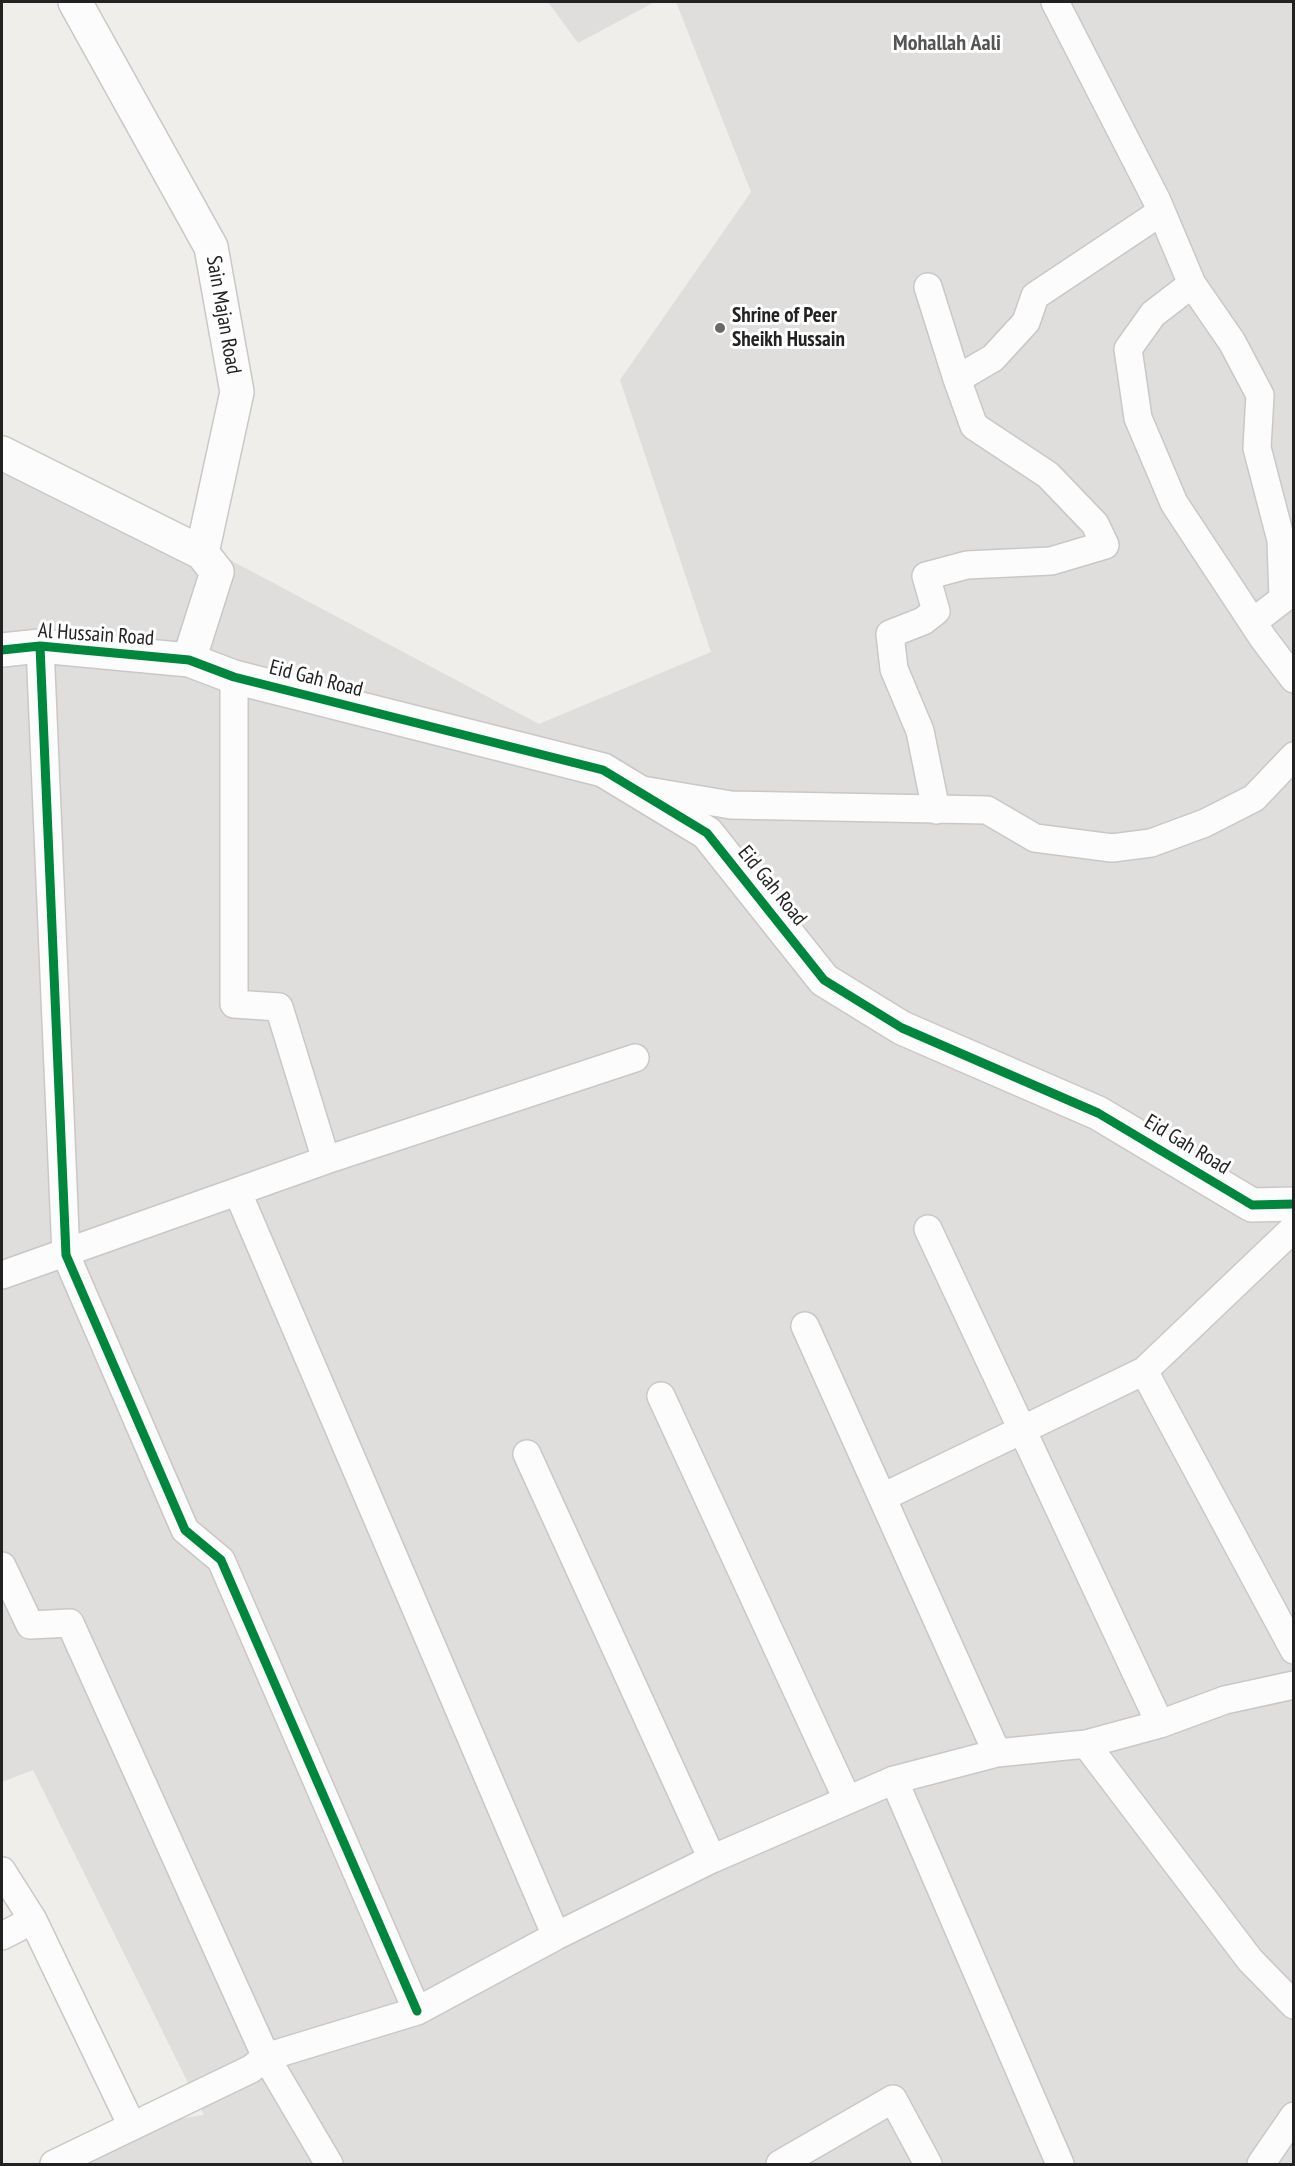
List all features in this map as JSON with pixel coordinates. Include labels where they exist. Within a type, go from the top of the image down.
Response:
[{"type":"street","name":"Sain Majan Road","points":[[75,2],[211,247],[237,392],[202,553]]},
{"type":"street","points":[[1055,2],[1161,212],[1192,284],[1232,342],[1260,394],[1257,448],[1281,540],[1283,599],[1253,622]]},
{"type":"street","points":[[957,379],[993,358],[1026,322],[1035,296],[1161,212]]},
{"type":"street","points":[[1192,284],[1153,314],[1128,349],[1138,418],[1174,503],[1293,679]]},
{"type":"street","points":[[928,286],[974,426],[1048,475],[1095,524],[1105,545],[1051,561],[967,566],[926,576],[936,611],[923,621],[890,634],[894,669],[920,731],[936,810]]},
{"type":"street","points":[[2,453],[202,553],[217,572],[189,660]]},
{"type":"street","points":[[40,645],[66,1254],[185,1530],[221,1560],[417,2011]]},
{"type":"street","name":"Al Hussain Road","points":[[2,650],[40,645],[189,660]]},
{"type":"street","name":"Eid Gah Road","points":[[189,660],[234,677],[603,770],[638,789],[706,833],[824,980],[902,1028],[1098,1113],[1252,1205],[1293,1204]]},
{"type":"street","points":[[234,677],[234,1004],[279,1007],[326,1160]]},
{"type":"street","points":[[638,789],[731,805],[987,810],[1035,838],[1112,848],[1151,843],[1205,823],[1254,798],[1293,756]]},
{"type":"street","points":[[2,1275],[326,1160],[635,1058]]},
{"type":"street","points":[[238,1192],[556,1936]]},
{"type":"street","points":[[883,1497],[1144,1371],[1293,1228]]},
{"type":"street","points":[[928,1229],[1160,1724]]},
{"type":"street","points":[[805,1326],[997,1753]]},
{"type":"street","points":[[1144,1371],[1293,1650]]},
{"type":"street","points":[[661,1396],[847,1799]]},
{"type":"street","points":[[527,1454],[712,1859]]},
{"type":"street","points":[[2,1566],[30,1625],[70,1623],[266,2057],[329,2164]]},
{"type":"street","points":[[68,2161],[132,2126],[251,2069],[266,2057],[417,2011],[556,1936],[712,1859],[894,1780],[997,1753],[1086,1744],[1160,1724],[1225,1700],[1293,1685]]},
{"type":"street","points":[[1086,1744],[1250,1960],[1293,2005]]},
{"type":"street","points":[[894,1780],[1060,2164]]},
{"type":"street","points":[[2,1871],[33,1920],[132,2126]]},
{"type":"street","points":[[2,1936],[33,1920]]},
{"type":"street","points":[[780,2164],[893,2099],[928,2164]]},
{"type":"street","points":[[1261,2164],[1293,2116]]},
{"type":"shaded area","points":[[548,2],[655,2],[578,43]]},
{"type":"shaded area","points":[[676,2],[1294,3],[1293,2164],[57,2164],[132,2126],[204,2115],[33,1770],[2,1782],[2,439],[539,724],[711,652],[620,380],[751,192]]},
{"type":"cycle path","points":[[40,646],[66,1255],[185,1530],[221,1560],[417,2011]]},
{"type":"cycle path","points":[[2,650],[40,646],[189,660],[234,677],[603,770],[707,833],[824,980],[902,1028],[1098,1113],[1252,1205],[1294,1204]]},
{"type":"place","name":"Shrine of Peer Sheikh Hussain","points":[[720,328]]},
{"type":"district","name":"Mohallah Aali","points":[[947,44]]}]
